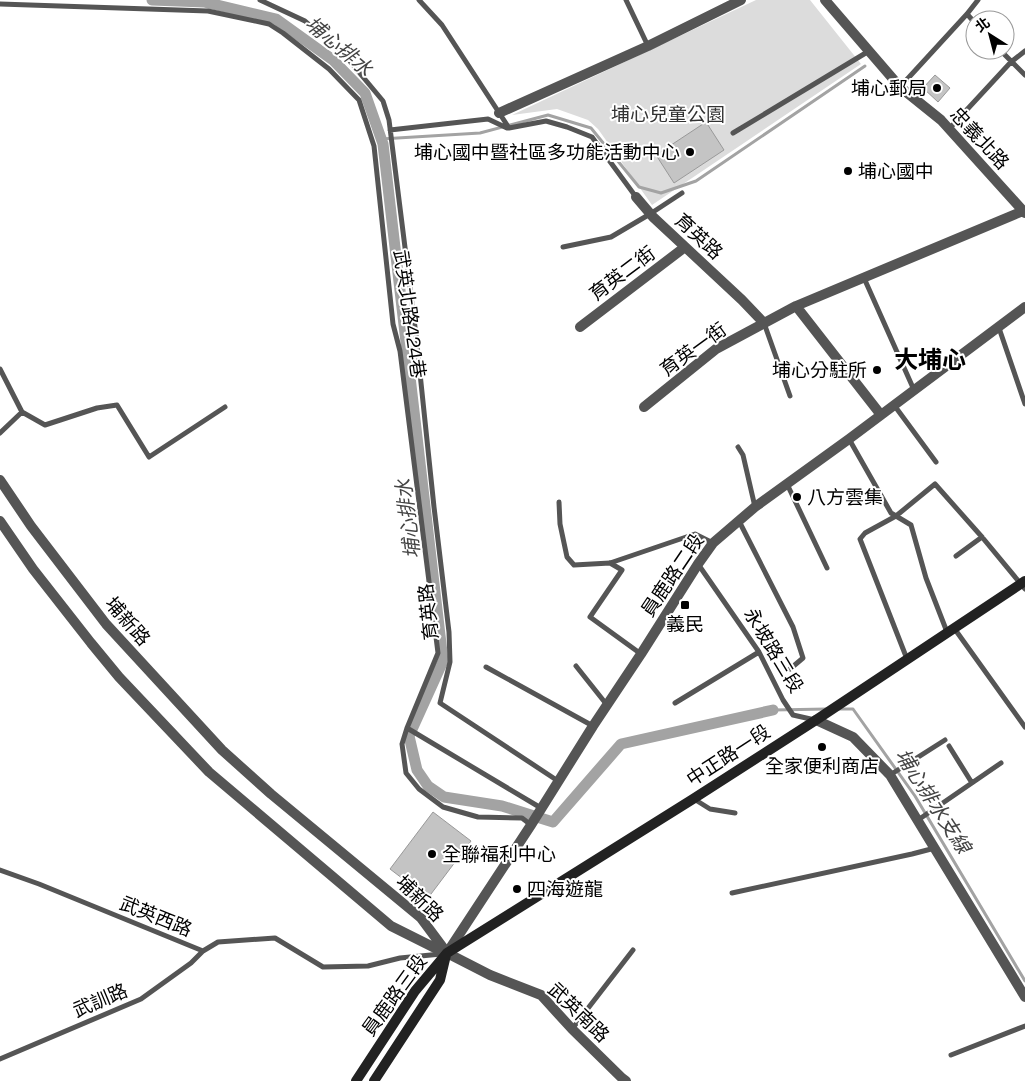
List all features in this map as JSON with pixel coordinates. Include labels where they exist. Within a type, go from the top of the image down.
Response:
[{"type":"main road","name":"中正路一段","points":[[447,953],[693,799],[951,630],[1024,585]]},
{"type":"main road","name":"員鹿路三段","points":[[356,1081],[415,991],[447,953]]},
{"type":"main road","name":"員鹿路三段","points":[[374,1081],[440,980],[447,953]]},
{"type":"street","points":[[500,114],[648,46],[741,0]]},
{"type":"street","name":"忠義北路","points":[[825,0],[900,87],[941,120],[1024,212]]},
{"type":"street","name":"育英路","points":[[636,197],[650,214],[764,323]]},
{"type":"street","points":[[764,323],[796,306],[1024,212]]},
{"type":"street","name":"育英二街","points":[[580,327],[685,247]]},
{"type":"street","points":[[796,306],[881,415]]},
{"type":"street","name":"員鹿路二段","points":[[447,953],[713,543],[755,507],[1025,308]]},
{"type":"street","name":"育英一街","points":[[644,407],[716,349],[764,323]]},
{"type":"street","name":"埔新路","points":[[0,480],[31,526],[106,624],[222,750],[271,794],[421,918],[447,953]]},
{"type":"street","name":"埔新路","points":[[0,521],[33,569],[91,643],[119,676],[209,772],[391,926],[447,953]]},
{"type":"street","name":"永坡路三段","points":[[816,720],[853,737],[890,775],[1025,997]]},
{"type":"street","name":"武英南路","points":[[447,953],[490,975],[541,996],[626,1081]]},
{"type":"lane","name":"育英路","points":[[260,0],[305,21],[348,58],[383,101],[389,120],[416,335],[449,632],[450,662],[440,703],[559,781]]},
{"type":"lane","points":[[419,0],[442,25],[509,128]]},
{"type":"lane","points":[[626,0],[648,46]]},
{"type":"lane","points":[[970,10],[978,0]]},
{"type":"lane","name":"武英北路424巷","points":[[0,4],[208,11],[269,24],[329,69],[359,100],[374,146],[393,324],[400,351],[438,653],[402,744],[406,773],[419,789],[443,806],[478,817],[522,818],[531,825]]},
{"type":"lane","points":[[900,87],[965,16]]},
{"type":"lane","points":[[733,133],[869,51]]},
{"type":"lane","points":[[949,130],[1011,62],[1025,51]]},
{"type":"lane","points":[[1011,62],[1025,75]]},
{"type":"lane","points":[[390,130],[488,119],[509,128]]},
{"type":"lane","name":"育英路","points":[[509,128],[546,121],[568,127],[592,137],[636,197]]},
{"type":"lane","points":[[564,247],[611,237],[682,193]]},
{"type":"lane","points":[[864,278],[914,391]]},
{"type":"lane","points":[[764,323],[790,396]]},
{"type":"lane","points":[[999,328],[1025,404]]},
{"type":"lane","points":[[0,369],[22,412],[45,425],[97,408],[117,405],[149,457],[225,407]]},
{"type":"lane","points":[[894,405],[936,462]]},
{"type":"lane","points":[[0,433],[22,412]]},
{"type":"lane","points":[[849,439],[891,513],[910,525],[926,578],[951,630],[1025,727]]},
{"type":"lane","points":[[738,446],[743,455],[755,507]]},
{"type":"lane","points":[[787,484],[827,568]]},
{"type":"lane","points":[[907,659],[860,539],[865,533],[896,516],[935,484],[1024,585]]},
{"type":"lane","points":[[559,502],[560,524],[567,557],[574,565],[610,563],[695,534],[713,543]]},
{"type":"lane","points":[[739,521],[793,627],[803,658],[790,669]]},
{"type":"lane","points":[[956,556],[982,537]]},
{"type":"lane","points":[[610,563],[622,570],[590,617],[641,654]]},
{"type":"lane","name":"永坡路三段","points":[[698,564],[759,652],[783,700],[793,715],[816,720]]},
{"type":"lane","points":[[675,703],[759,652]]},
{"type":"lane","points":[[576,666],[607,705]]},
{"type":"lane","points":[[486,667],[593,726]]},
{"type":"lane","points":[[408,728],[541,808]]},
{"type":"lane","points":[[890,775],[945,740]]},
{"type":"lane","points":[[948,746],[972,783]]},
{"type":"lane","points":[[918,820],[1001,763]]},
{"type":"lane","points":[[693,799],[710,809],[736,813]]},
{"type":"lane","points":[[732,892],[935,848]]},
{"type":"lane","name":"武英西路","points":[[0,870],[39,884],[202,952],[218,942],[275,938],[323,967],[368,966],[400,958],[447,953]]},
{"type":"lane","points":[[572,1029],[633,950]]},
{"type":"lane","name":"武訓路","points":[[0,1059],[141,999],[191,963],[202,952]]},
{"type":"lane","points":[[951,1055],[1025,1026]]},
{"type":"green space","name":"埔心兒童公園","points":[[756,0],[810,0],[861,64],[652,205],[598,129],[588,120],[557,109],[512,115]]},
{"type":"building","name":"埔心郵局","points":[[935,75],[950,88],[938,102],[923,88]]},
{"type":"building","name":"埔心國中暨社區多功能活動中心","points":[[706,122],[724,150],[674,183],[656,155]]},
{"type":"building","name":"全聯福利中心","points":[[433,812],[471,841],[428,898],[390,869]]},
{"type":"waterway","name":"埔心排水","points":[[152,0],[204,2],[276,19],[333,60],[365,93],[383,144],[443,661],[409,736],[417,770],[428,786],[444,797],[502,806],[553,822],[621,744],[773,710]]},
{"type":"waterway","points":[[381,139],[480,133],[548,115],[591,128],[639,187],[661,193],[696,181],[865,66]]},
{"type":"waterway","name":"埔心排水支線","points":[[773,710],[827,709]]},
{"type":"waterway","name":"埔心排水支線","points":[[838,709],[853,709],[915,796],[1025,981]]},
{"type":"place","name":"埔心郵局","points":[[937,88]]},
{"type":"place","name":"埔心國中暨社區多功能活動中心","points":[[690,152]]},
{"type":"place","name":"埔心國中","points":[[848,171]]},
{"type":"place","name":"埔心分駐所","points":[[877,370]]},
{"type":"place","name":"八方雲集","points":[[797,497]]},
{"type":"place","name":"義民","points":[[685,605]]},
{"type":"place","name":"全家便利商店","points":[[822,747]]},
{"type":"place","name":"全聯福利中心","points":[[432,854]]},
{"type":"place","name":"四海遊龍","points":[[517,889]]},
{"type":"district","name":"大埔心","points":[[930,360]]}]
